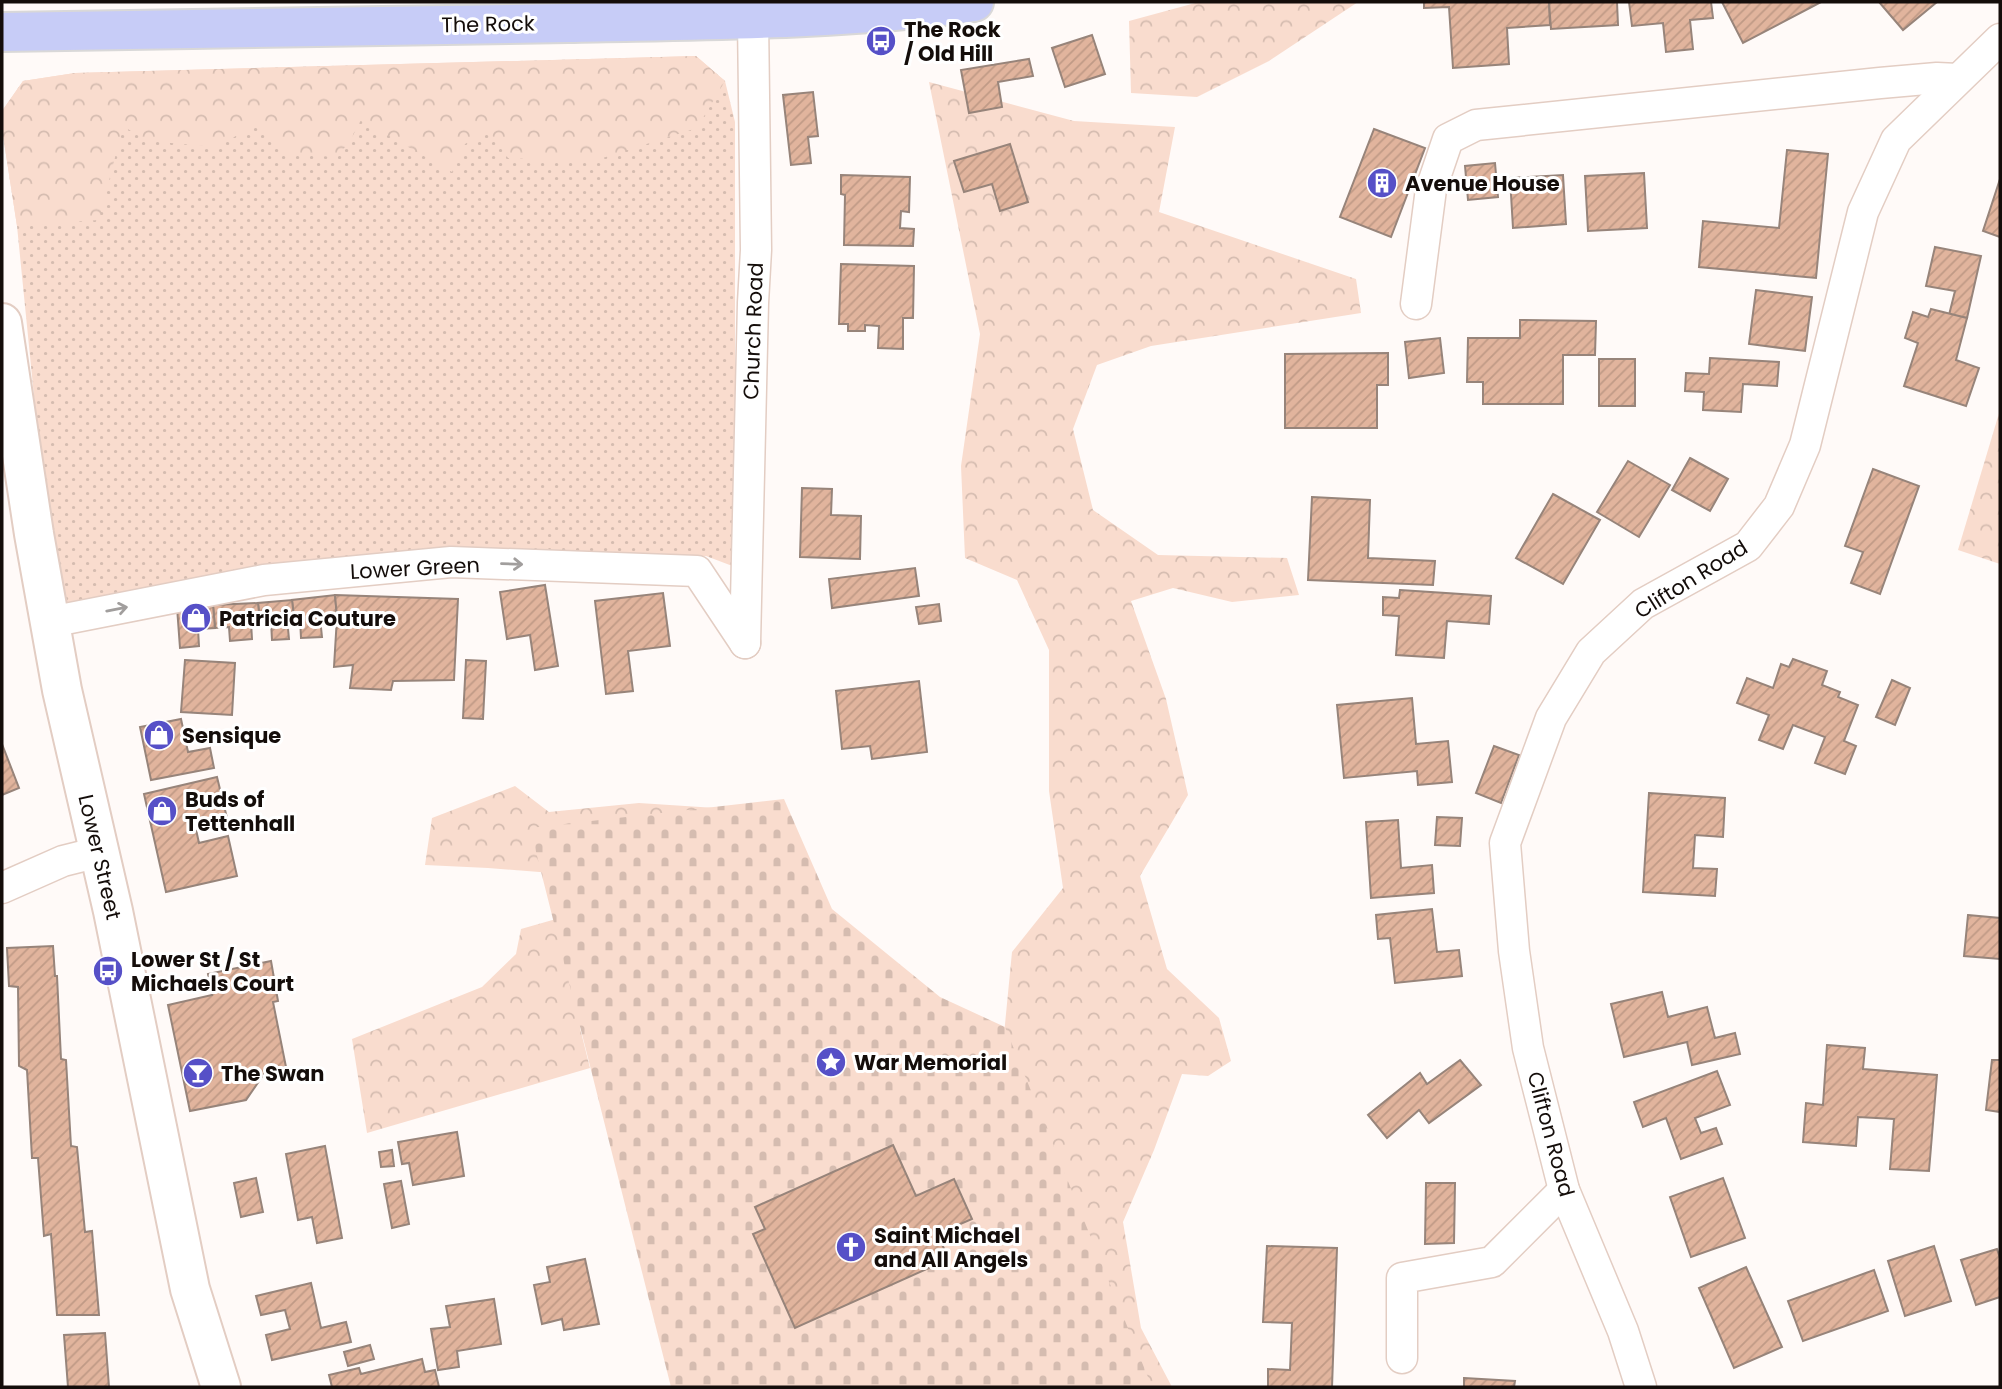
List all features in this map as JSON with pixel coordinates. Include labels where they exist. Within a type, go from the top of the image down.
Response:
[{"type":"highway","name":"The Rock","points":[[2,32],[425,26],[753,10],[916,10],[974,2]]},
{"type":"street","name":"Church Road","points":[[745,643],[756,250],[753,10]]},
{"type":"street","name":"Clifton Road","points":[[1640,1387],[1623,1331],[1564,1190],[1528,1048],[1514,951],[1505,843],[1551,718],[1591,652],[1643,604],[1748,547],[1779,506],[1805,445],[1863,212],[1896,140],[2000,39]]},
{"type":"street","points":[[1416,304],[1431,189],[1448,139],[1476,125],[1880,83],[1958,79]]},
{"type":"street","name":"Lower Street","points":[[2,323],[34,534],[62,690],[113,911],[190,1289],[221,1387]]},
{"type":"street","name":"Lower Green","points":[[50,622],[264,580],[451,562],[697,571],[745,643]]},
{"type":"street","points":[[2,888],[64,861],[99,852]]},
{"type":"street","points":[[1402,1358],[1402,1278],[1492,1262],[1564,1190]]},
{"type":"green space","points":[[1199,2],[1358,2],[1269,61],[1197,97],[1131,93],[1129,21]]},
{"type":"green space","points":[[696,56],[725,81],[735,122],[735,567],[706,556],[440,554],[65,614],[44,496],[17,226],[2,129],[2,111],[23,81],[75,73]]},
{"type":"green space","points":[[696,56],[725,81],[697,128],[590,162],[508,158],[488,130],[465,144],[452,172],[361,120],[348,145],[333,157],[283,152],[257,123],[218,147],[147,141],[123,126],[99,220],[17,226],[2,129],[2,111],[23,81],[75,73]]},
{"type":"green space","points":[[929,82],[1074,121],[1175,127],[1159,212],[1356,279],[1361,313],[1151,346],[1097,365],[1073,429],[1093,510],[1158,555],[1287,558],[1299,595],[1232,602],[1173,588],[1131,601],[1166,699],[1188,795],[1140,876],[1167,969],[1219,1018],[1231,1061],[1208,1076],[1182,1074],[1154,1150],[1123,1222],[1141,1328],[1172,1387],[1107,1387],[996,1117],[1012,952],[1063,888],[1049,791],[1049,650],[1017,580],[965,558],[961,466],[980,334]]},
{"type":"green space","points":[[2000,410],[2000,564],[1958,550]]},
{"type":"green space","points":[[515,786],[549,812],[639,803],[731,809],[627,879],[425,865],[432,818]]},
{"type":"green space","points":[[784,799],[832,909],[940,997],[1005,1027],[1152,1387],[671,1387],[530,828]]},
{"type":"green space","points":[[556,919],[606,992],[580,1028],[590,1068],[367,1133],[352,1039],[482,987],[516,954],[521,929]]},
{"type":"building","points":[[1424,2],[1549,2],[1550,25],[1507,28],[1509,64],[1453,68],[1449,7],[1424,8]]},
{"type":"building","points":[[1549,2],[1617,2],[1618,25],[1551,29]]},
{"type":"building","points":[[1629,2],[1711,2],[1713,18],[1690,20],[1693,49],[1666,52],[1663,23],[1632,26]]},
{"type":"building","points":[[1722,2],[1821,2],[1743,43]]},
{"type":"building","points":[[1879,2],[1937,2],[1903,30]]},
{"type":"building","points":[[1092,35],[1105,74],[1065,87],[1052,48]]},
{"type":"building","points":[[1029,59],[1033,76],[998,82],[1002,107],[969,113],[961,70]]},
{"type":"building","points":[[813,92],[818,136],[808,137],[811,163],[791,165],[783,95]]},
{"type":"building","name":"Avenue House","points":[[1374,129],[1425,148],[1391,237],[1340,217]]},
{"type":"building","points":[[1010,144],[1028,202],[1000,211],[992,184],[964,192],[954,161]]},
{"type":"building","points":[[1787,150],[1828,154],[1816,278],[1699,267],[1703,221],[1779,228]]},
{"type":"building","points":[[1495,163],[1498,197],[1468,200],[1465,166]]},
{"type":"building","points":[[1644,173],[1647,228],[1588,231],[1585,176]]},
{"type":"building","points":[[841,175],[910,177],[909,212],[901,211],[900,228],[914,229],[913,246],[844,245],[845,195],[841,194]]},
{"type":"building","points":[[1563,175],[1566,224],[1513,228],[1510,178]]},
{"type":"building","points":[[2000,179],[2000,237],[1983,231]]},
{"type":"building","points":[[1935,247],[1981,256],[1967,318],[1949,315],[1955,291],[1926,286]]},
{"type":"building","points":[[841,264],[914,266],[913,318],[903,318],[903,349],[878,348],[879,326],[865,325],[865,331],[848,331],[848,324],[839,324]]},
{"type":"building","points":[[1756,290],[1812,297],[1805,351],[1749,344]]},
{"type":"building","points":[[1931,309],[1967,318],[1956,360],[1979,368],[1966,406],[1904,386],[1918,343],[1905,338],[1913,312],[1928,317]]},
{"type":"building","points":[[1520,320],[1596,321],[1595,355],[1563,355],[1563,404],[1483,404],[1483,382],[1467,382],[1468,338],[1520,338]]},
{"type":"building","points":[[1440,338],[1444,373],[1409,378],[1405,342]]},
{"type":"building","points":[[1388,353],[1388,385],[1377,385],[1377,428],[1285,428],[1285,354]]},
{"type":"building","points":[[1710,358],[1779,362],[1777,386],[1743,384],[1741,412],[1703,410],[1704,392],[1685,391],[1686,373],[1709,374]]},
{"type":"building","points":[[1599,359],[1635,359],[1635,406],[1599,406]]},
{"type":"building","points":[[1690,458],[1728,479],[1710,511],[1672,490]]},
{"type":"building","points":[[1628,461],[1670,485],[1639,537],[1597,512]]},
{"type":"building","points":[[1873,469],[1919,486],[1880,594],[1851,583],[1863,552],[1845,546]]},
{"type":"building","points":[[802,488],[832,489],[831,515],[861,516],[860,559],[800,557]]},
{"type":"building","points":[[1553,494],[1600,520],[1563,584],[1516,558]]},
{"type":"building","points":[[1312,497],[1370,500],[1368,558],[1435,561],[1433,585],[1308,580]]},
{"type":"building","points":[[915,568],[919,596],[832,608],[829,579]]},
{"type":"building","points":[[545,585],[558,666],[535,670],[530,635],[507,639],[500,592]]},
{"type":"building","points":[[1400,590],[1491,596],[1489,624],[1447,621],[1444,658],[1396,655],[1399,616],[1383,615],[1383,597],[1399,598]]},
{"type":"building","points":[[663,593],[670,646],[628,651],[633,691],[606,694],[595,601]]},
{"type":"building","points":[[335,595],[337,617],[320,618],[322,637],[301,638],[300,618],[294,618],[292,600]]},
{"type":"building","points":[[335,595],[458,599],[454,680],[393,681],[391,690],[350,688],[353,665],[334,667],[337,617]]},
{"type":"building","points":[[292,600],[294,618],[287,618],[289,639],[272,640],[271,621],[260,622],[258,603]]},
{"type":"building","points":[[258,603],[260,622],[251,622],[252,639],[230,641],[229,627],[215,628],[213,605]]},
{"type":"building","points":[[939,604],[941,621],[919,624],[916,607]]},
{"type":"building","name":"Patricia Couture","points":[[213,605],[215,628],[198,629],[199,646],[180,648],[177,607]]},
{"type":"building","points":[[1793,659],[1827,671],[1822,685],[1840,692],[1838,697],[1858,705],[1844,741],[1856,746],[1845,774],[1815,763],[1825,737],[1793,725],[1783,749],[1759,740],[1769,715],[1737,703],[1747,678],[1773,688],[1781,664],[1789,667]]},
{"type":"building","points":[[185,660],[235,663],[232,715],[181,712]]},
{"type":"building","points":[[466,660],[486,661],[483,719],[463,718]]},
{"type":"building","points":[[1892,680],[1910,688],[1895,725],[1876,717]]},
{"type":"building","points":[[919,681],[927,752],[872,759],[870,746],[842,749],[836,691]]},
{"type":"building","points":[[1412,698],[1416,744],[1448,741],[1452,782],[1418,785],[1417,771],[1344,778],[1337,705]]},
{"type":"building","points":[[181,719],[188,752],[210,748],[214,768],[151,780],[140,727]]},
{"type":"building","points":[[2,744],[19,788],[2,795]]},
{"type":"building","points":[[1494,746],[1519,755],[1501,803],[1476,793]]},
{"type":"building","points":[[217,777],[227,818],[195,825],[199,843],[228,836],[237,876],[166,892],[144,794]]},
{"type":"building","points":[[1649,793],[1725,798],[1723,837],[1695,835],[1693,868],[1717,869],[1715,896],[1643,892]]},
{"type":"building","points":[[1437,817],[1462,818],[1460,846],[1435,845]]},
{"type":"building","points":[[1398,820],[1401,868],[1432,865],[1434,893],[1371,898],[1366,822]]},
{"type":"building","points":[[1432,909],[1437,952],[1459,950],[1462,976],[1395,983],[1390,938],[1378,939],[1376,915]]},
{"type":"building","points":[[1968,915],[2000,918],[2000,959],[1964,956]]},
{"type":"building","points":[[53,946],[61,1059],[66,1060],[71,1146],[77,1147],[85,1232],[92,1231],[99,1315],[57,1315],[51,1234],[44,1236],[38,1158],[32,1158],[27,1070],[19,1066],[18,987],[9,986],[7,948]]},
{"type":"building","points":[[271,961],[278,1001],[273,1002],[286,1067],[266,1071],[246,1100],[190,1111],[168,1005],[212,995],[208,974]]},
{"type":"building","points":[[1662,992],[1668,1017],[1707,1007],[1715,1038],[1735,1033],[1740,1054],[1692,1065],[1687,1042],[1624,1057],[1611,1004]]},
{"type":"building","points":[[1827,1045],[1865,1048],[1863,1069],[1937,1075],[1929,1171],[1890,1169],[1894,1119],[1858,1117],[1856,1146],[1803,1142],[1806,1103],[1823,1105]]},
{"type":"building","points":[[1460,1060],[1481,1085],[1429,1123],[1419,1110],[1387,1138],[1368,1115],[1420,1073],[1427,1084]]},
{"type":"building","points":[[1992,1060],[2000,1060],[2000,1112],[1986,1110]]},
{"type":"building","points":[[1717,1071],[1730,1105],[1695,1118],[1701,1133],[1716,1128],[1722,1144],[1681,1159],[1666,1118],[1643,1127],[1634,1102]]},
{"type":"building","points":[[457,1132],[464,1176],[413,1185],[409,1163],[402,1164],[398,1142]]},
{"type":"building","name":"Saint Michael and All Angels","points":[[893,1145],[916,1196],[954,1179],[972,1219],[937,1234],[949,1259],[795,1328],[753,1234],[765,1229],[755,1207]]},
{"type":"building","points":[[325,1146],[342,1238],[317,1243],[312,1217],[298,1220],[286,1154]]},
{"type":"building","points":[[392,1150],[394,1166],[381,1167],[379,1152]]},
{"type":"building","points":[[256,1178],[263,1212],[241,1217],[234,1183]]},
{"type":"building","points":[[1723,1178],[1745,1238],[1691,1257],[1670,1197]]},
{"type":"building","points":[[401,1181],[409,1224],[392,1228],[384,1184]]},
{"type":"building","points":[[1426,1183],[1455,1183],[1454,1243],[1425,1244]]},
{"type":"building","points":[[1267,1246],[1337,1248],[1332,1387],[1268,1387],[1268,1369],[1290,1370],[1292,1323],[1263,1322]]},
{"type":"building","points":[[1934,1246],[1951,1301],[1905,1316],[1888,1261]]},
{"type":"building","points":[[1997,1249],[2000,1258],[2000,1297],[1976,1305],[1961,1260]]},
{"type":"building","points":[[585,1259],[599,1324],[564,1330],[562,1319],[542,1324],[534,1285],[550,1282],[547,1267]]},
{"type":"building","points":[[1746,1267],[1782,1347],[1734,1368],[1699,1288]]},
{"type":"building","points":[[1874,1270],[1888,1311],[1803,1341],[1788,1301]]},
{"type":"building","points":[[311,1283],[321,1328],[346,1322],[351,1342],[272,1360],[266,1335],[290,1329],[285,1310],[261,1315],[256,1296]]},
{"type":"building","points":[[494,1299],[501,1344],[457,1351],[459,1367],[438,1370],[431,1329],[450,1327],[446,1306]]},
{"type":"building","points":[[105,1333],[109,1387],[68,1387],[64,1335]]},
{"type":"building","points":[[370,1345],[374,1359],[348,1366],[344,1352]]},
{"type":"building","points":[[422,1359],[425,1372],[435,1370],[439,1387],[332,1387],[329,1375],[359,1368],[361,1374]]},
{"type":"building","points":[[1464,1378],[1515,1381],[1514,1387],[1464,1387]]},
{"type":"place","name":"The Rock / Old Hill","points":[[881,41]]},
{"type":"place","name":"Avenue House","points":[[1382,183]]},
{"type":"place","name":"Patricia Couture","points":[[196,618]]},
{"type":"place","name":"Sensique","points":[[159,735]]},
{"type":"place","name":"Buds of Tettenhall","points":[[162,811]]},
{"type":"place","name":"Lower St / St Michaels Court","points":[[108,971]]},
{"type":"place","name":"War Memorial","points":[[831,1062]]},
{"type":"place","name":"The Swan","points":[[198,1073]]},
{"type":"place","name":"Saint Michael and All Angels","points":[[851,1247]]}]
